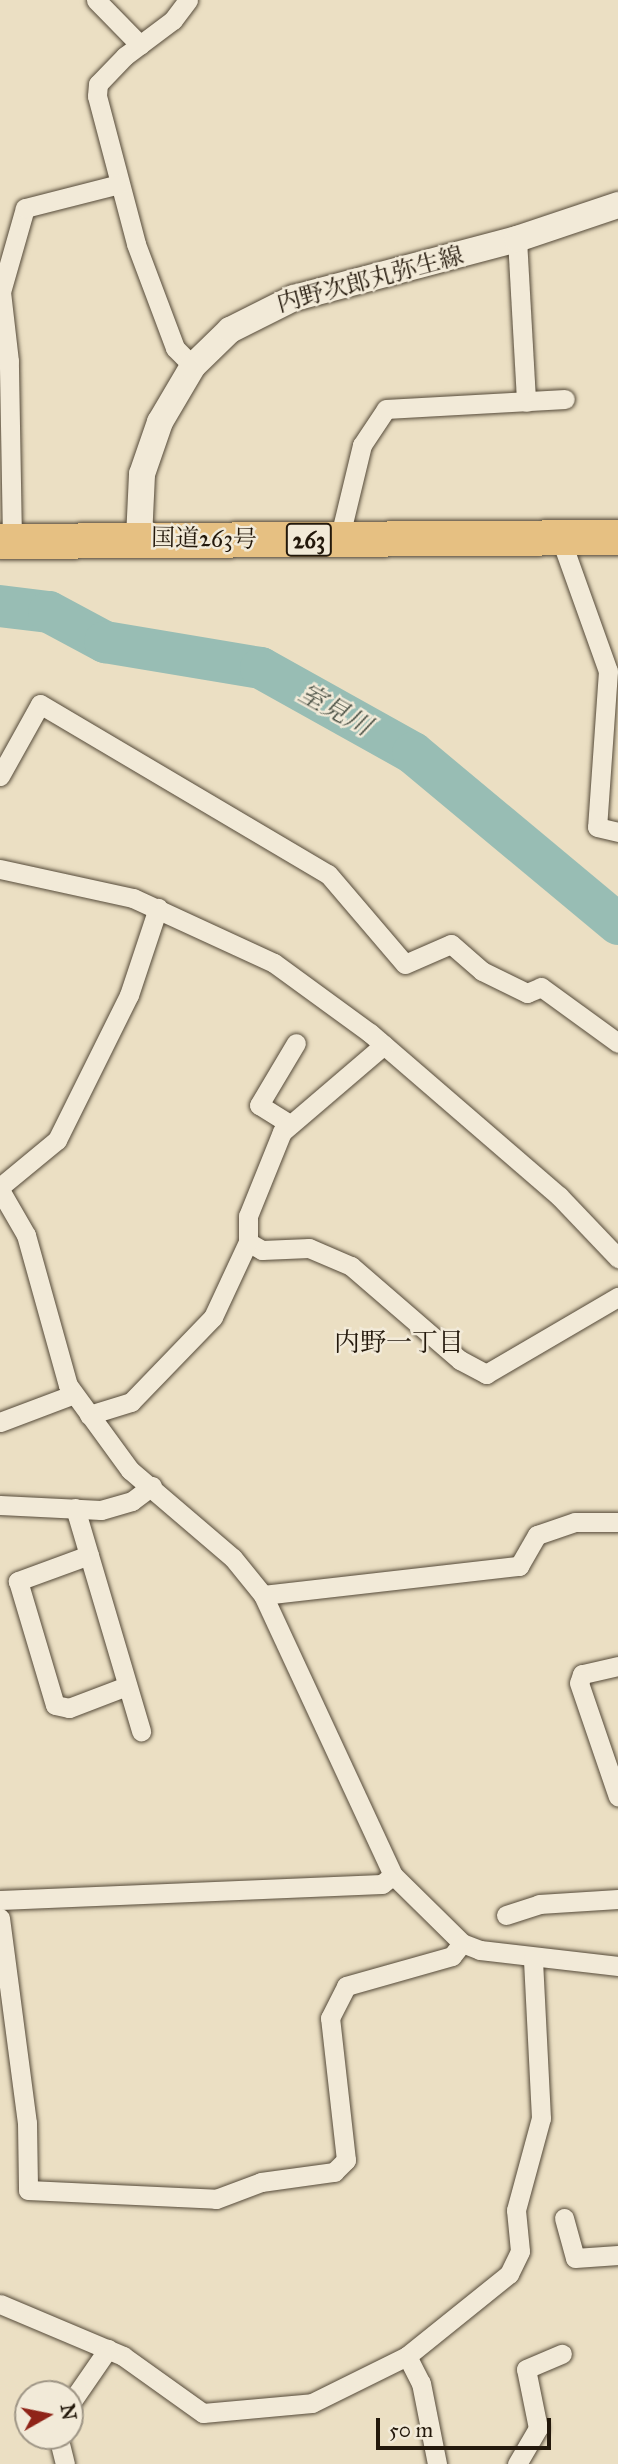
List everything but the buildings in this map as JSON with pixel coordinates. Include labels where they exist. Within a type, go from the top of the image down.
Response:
[{"type":"highway","name":"国道263号","points":[[6,540],[618,537]]},
{"type":"main road","name":"内野次郎丸弥生線","points":[[139,538],[150,448],[193,366],[230,330],[271,306],[517,239],[618,205]]},
{"type":"street","points":[[96,0],[140,45]]},
{"type":"street","points":[[188,0],[98,84],[119,184],[175,348],[193,366]]},
{"type":"street","points":[[6,540],[9,361],[1,292],[25,208],[119,184]]},
{"type":"street","points":[[517,239],[526,402]]},
{"type":"street","points":[[339,540],[362,445],[386,409],[565,399]]},
{"type":"street","points":[[560,537],[608,671],[597,827],[618,832]]},
{"type":"street","points":[[0,776],[40,704],[328,874],[405,964],[451,944],[482,971],[527,993],[541,987],[618,1043]]},
{"type":"street","points":[[0,869],[158,908],[274,963],[384,1045],[559,1196],[618,1258]]},
{"type":"street","points":[[158,908],[129,995],[57,1140],[0,1188],[26,1235],[74,1394],[130,1470],[152,1486],[233,1558],[263,1595],[393,1875],[463,1943],[533,1959],[618,1966]]},
{"type":"street","points":[[288,1123],[259,1105],[296,1043]]},
{"type":"street","points":[[89,1415],[131,1402],[214,1317],[248,1242],[248,1216],[288,1123],[327,1099],[384,1045]]},
{"type":"street","points":[[248,1242],[262,1250],[309,1248],[351,1266],[460,1360],[486,1374],[618,1297]]},
{"type":"street","points":[[0,1422],[74,1394]]},
{"type":"street","points":[[0,1506],[111,1507],[152,1486]]},
{"type":"street","points":[[75,1508],[141,1731]]},
{"type":"street","points":[[263,1595],[519,1566],[537,1535],[575,1522],[618,1522]]},
{"type":"street","points":[[89,1555],[18,1581],[54,1705],[69,1708],[127,1686]]},
{"type":"street","points":[[618,1666],[582,1674],[579,1683],[618,1797]]},
{"type":"street","points":[[0,1900],[382,1884],[393,1875]]},
{"type":"street","points":[[506,1915],[538,1904],[618,1899]]},
{"type":"street","points":[[0,1918],[27,2123],[28,2190],[216,2199],[261,2182],[334,2172],[346,2160],[330,2018],[346,1986],[452,1956],[463,1943]]},
{"type":"street","points":[[0,2304],[108,2349],[203,2413],[312,2403],[407,2356],[509,2274],[520,2251],[516,2210],[541,2118],[533,1959]]},
{"type":"street","points":[[564,2218],[575,2258],[618,2255]]},
{"type":"street","points":[[84,2384],[108,2349]]},
{"type":"street","points":[[517,2464],[538,2428],[526,2369],[562,2354]]},
{"type":"street","points":[[407,2356],[421,2383],[437,2464]]},
{"type":"waterway","name":"室見川","points":[[0,606],[49,612],[105,642],[261,668],[413,753],[618,924]]},
{"type":"district","name":"内野一丁目","points":[[399,1343]]}]
